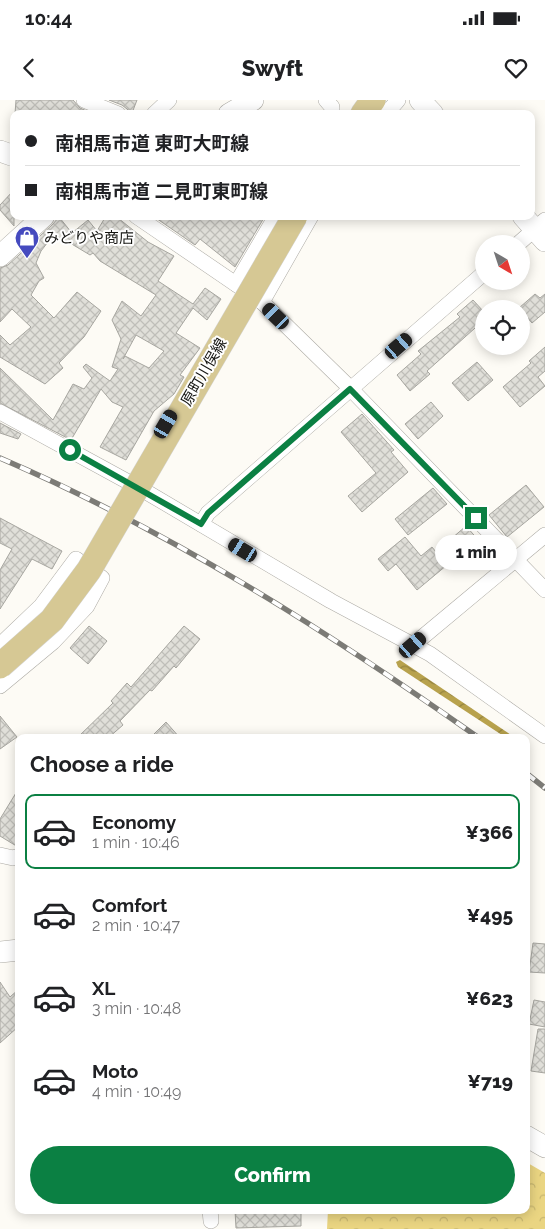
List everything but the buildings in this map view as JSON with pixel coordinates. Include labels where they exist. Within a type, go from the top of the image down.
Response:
[{"type":"main road","points":[[366,110],[374,100]]},
{"type":"main road","name":"原町川俣線","points":[[0,666],[52,620],[89,570],[293,220]]},
{"type":"street","points":[[84,100],[108,110]]},
{"type":"street","points":[[158,110],[169,100]]},
{"type":"street","points":[[236,110],[254,100]]},
{"type":"street","points":[[389,110],[398,100]]},
{"type":"street","points":[[420,100],[429,110]]},
{"type":"street","points":[[0,256],[40,220]]},
{"type":"street","points":[[142,220],[249,293],[350,389],[545,590]]},
{"type":"street","points":[[249,293],[275,220]]},
{"type":"street","points":[[137,487],[249,293],[308,220]]},
{"type":"street","points":[[201,524],[208,513],[475,281]]},
{"type":"street","points":[[0,412],[137,487],[301,584],[413,645],[475,685],[545,736]]},
{"type":"street","points":[[413,645],[545,536]]},
{"type":"street","points":[[0,645],[41,606],[76,559],[102,578],[87,606],[53,642],[0,686]]},
{"type":"street","points":[[0,855],[15,857]]},
{"type":"street","points":[[0,952],[15,950]]},
{"type":"street","points":[[530,1138],[545,1147]]},
{"type":"green space","points":[[530,1164],[545,1173],[545,1229],[327,1229],[328,1214],[530,1214]]},
{"type":"water","points":[[400,660],[510,734],[500,734],[398,667],[396,662]]},
{"type":"railway","points":[[0,458],[63,487],[186,550],[364,659],[473,734]]},
{"type":"railway","points":[[530,776],[545,788]]},
{"type":"place","name":"みどりや商店","points":[[27,259]]},
{"type":"route","points":[[70,450],[201,524],[208,513],[350,389],[476,518]]}]
